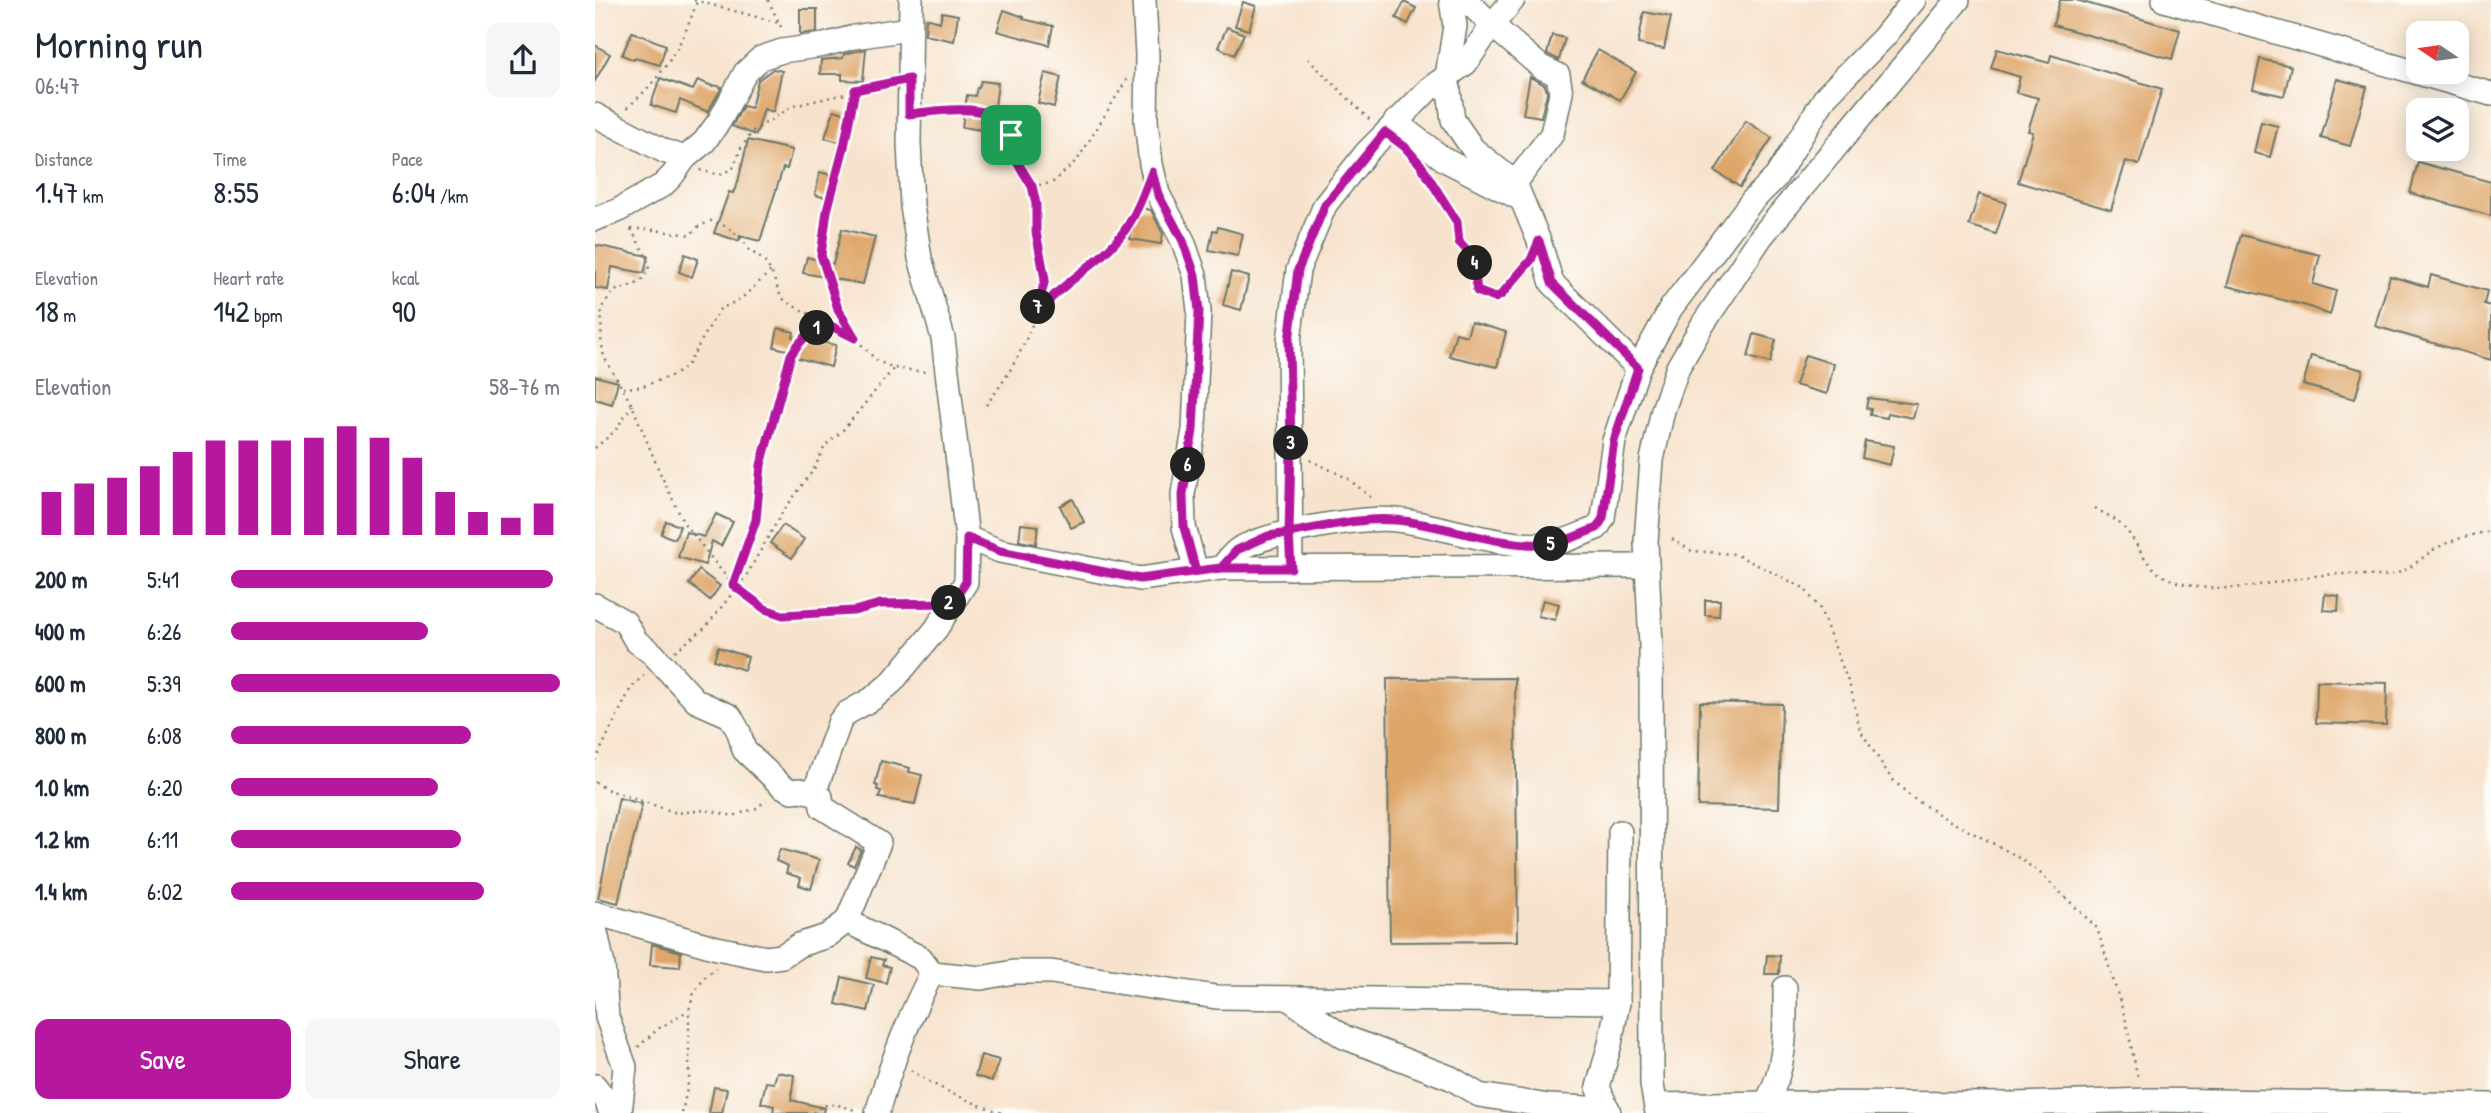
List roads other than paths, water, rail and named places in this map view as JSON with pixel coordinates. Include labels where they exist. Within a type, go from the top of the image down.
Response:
[{"type":"street","points":[[814,793],[840,721],[847,713],[872,699],[892,682],[936,629],[966,582],[967,538],[943,338],[920,258],[912,206],[909,114],[911,0]]},
{"type":"street","points":[[1144,0],[1146,121],[1152,172],[1158,194],[1183,241],[1195,275],[1199,311],[1193,430],[1183,494],[1184,527],[1196,571]]},
{"type":"street","points":[[1451,0],[1455,26],[1447,76],[1453,120],[1473,149],[1518,191],[1539,241],[1552,283],[1638,368]]},
{"type":"street","points":[[1466,0],[1541,67],[1558,75],[1560,93],[1552,134],[1518,191]]},
{"type":"street","points":[[1291,568],[1289,341],[1298,270],[1325,205],[1390,127],[1429,89],[1466,63],[1513,0]]},
{"type":"street","points":[[1221,568],[1237,550],[1268,536],[1349,522],[1396,520],[1463,534],[1522,543],[1553,544],[1597,528],[1603,518],[1614,441],[1638,368],[1671,309],[1751,202],[1776,177],[1826,96],[1883,38],[1914,0]]},
{"type":"street","points":[[1958,0],[1761,237],[1678,367],[1663,410],[1652,460],[1646,542],[1651,647],[1652,1085],[1656,1109],[1766,1103],[2014,1104],[2150,1100],[2491,1105]]},
{"type":"street","points":[[2164,0],[2491,94]]},
{"type":"street","points":[[595,219],[617,211],[663,184],[704,142],[720,120],[745,74],[761,58],[782,51],[909,29]]},
{"type":"street","points":[[603,120],[685,159]]},
{"type":"street","points":[[1390,127],[1445,160],[1518,191]]},
{"type":"street","points":[[967,538],[1000,551],[1140,579],[1221,568],[1647,566]]},
{"type":"street","points":[[595,605],[625,622],[636,641],[660,662],[696,701],[730,716],[739,732],[744,750],[782,786],[821,797],[822,807],[879,844],[847,921],[827,936],[799,945],[782,956],[765,958],[739,953],[595,913]]},
{"type":"street","points":[[1289,999],[1344,1037],[1451,1078],[1479,1095],[1549,1106],[1609,1111],[1598,1087],[1618,1002],[1620,832]]},
{"type":"street","points":[[847,921],[921,958],[932,974]]},
{"type":"street","points":[[595,928],[603,965],[607,1017],[625,1067],[620,1113]]},
{"type":"street","points":[[932,974],[981,978],[1014,972],[1051,972],[1216,997],[1618,1002]]},
{"type":"street","points":[[878,1112],[894,1058],[914,1008],[932,974]]},
{"type":"street","points":[[1766,1103],[1775,1088],[1784,1048],[1785,988]]},
{"type":"street","points":[[595,1086],[606,1100],[611,1113]]}]
